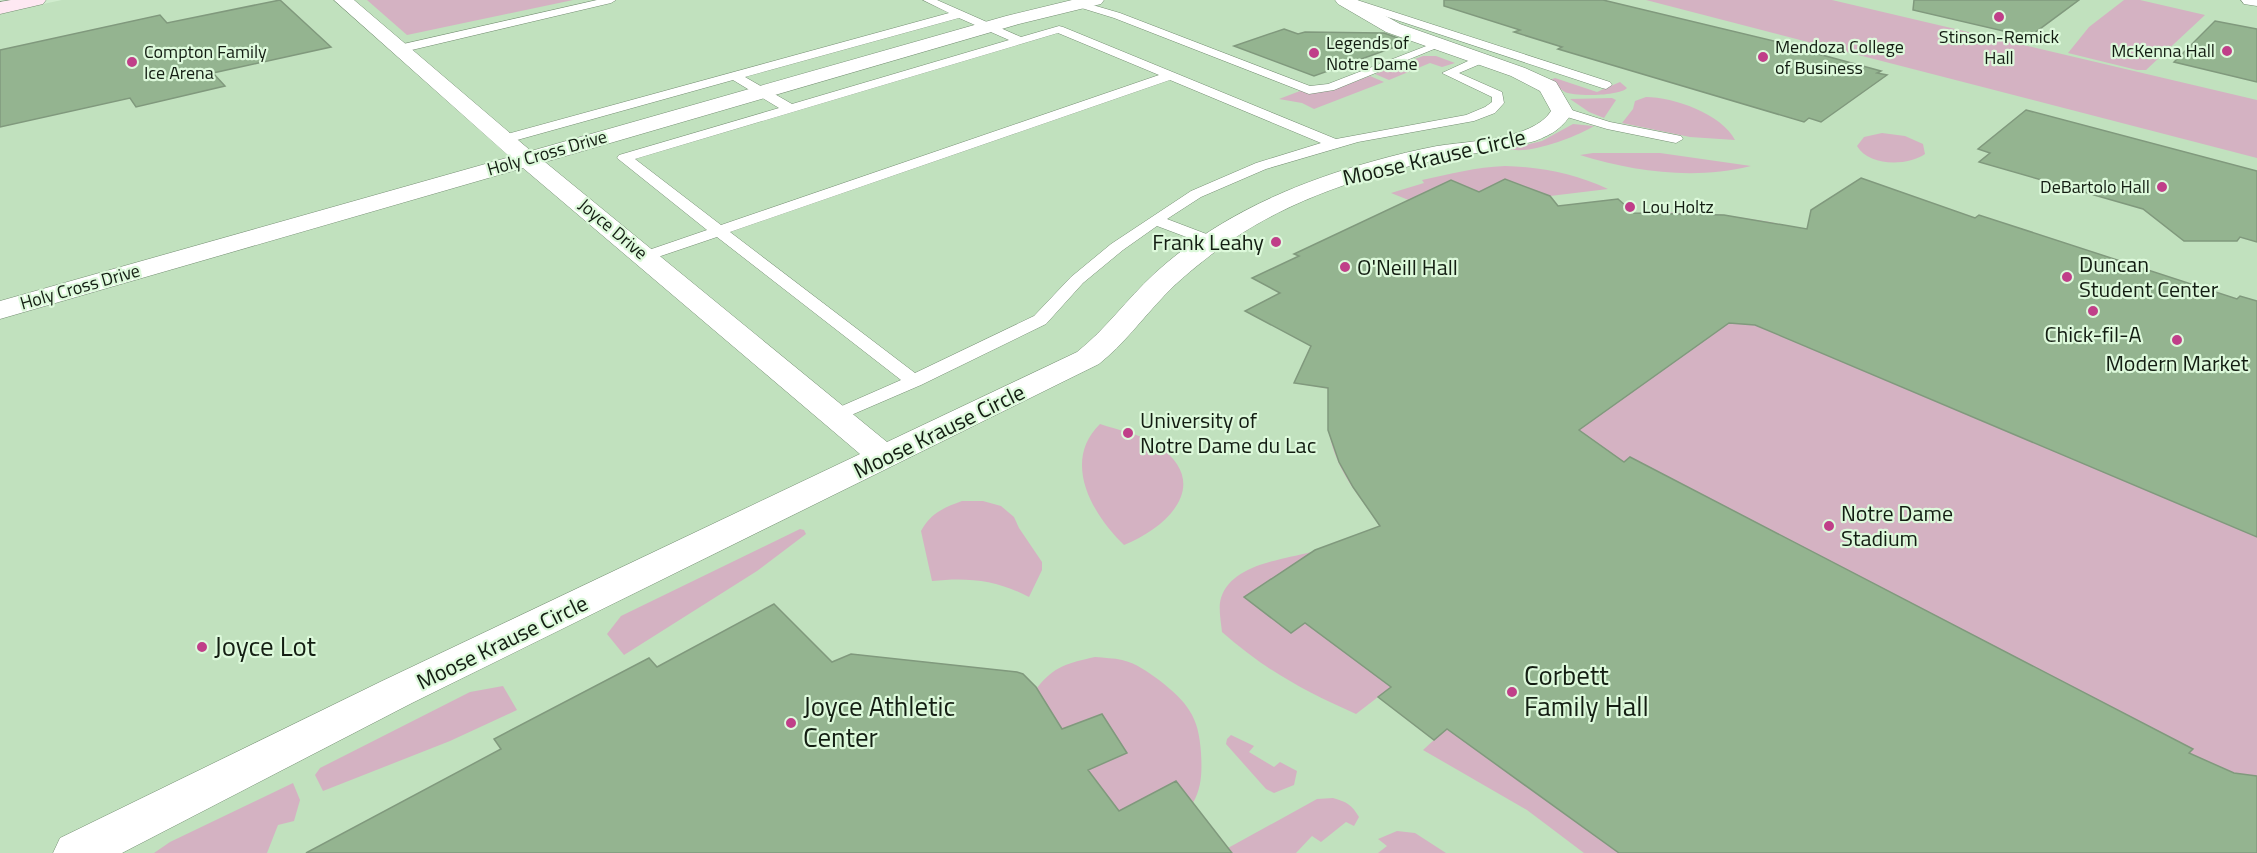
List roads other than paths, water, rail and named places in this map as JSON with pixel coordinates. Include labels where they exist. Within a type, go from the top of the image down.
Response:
[{"type":"main road","points":[[0,8],[37,0]]},
{"type":"street","name":"Joyce Drive","points":[[343,0],[527,159],[884,457]]},
{"type":"street","points":[[2250,0],[2257,2]]},
{"type":"street","points":[[1348,1],[1393,28],[1518,72],[1548,87],[1562,111]]},
{"type":"street","name":"Holy Cross Drive","points":[[0,310],[988,27],[1088,2]]},
{"type":"street","name":"Moose Krause Circle","points":[[76,853],[397,692],[1088,358],[1115,337],[1164,280],[1211,241],[1265,210],[1321,185],[1402,161],[1528,137],[1544,130],[1561,117],[1562,111]]},
{"type":"lane","points":[[399,49],[612,0]]},
{"type":"lane","points":[[928,0],[1019,40]]},
{"type":"lane","points":[[1348,1],[1606,85]]},
{"type":"lane","points":[[1088,2],[1103,13],[1116,15],[1149,30],[1308,90],[1330,87],[1438,45]]},
{"type":"lane","points":[[505,139],[960,14]]},
{"type":"lane","points":[[914,381],[624,158],[1059,29],[1335,144]]},
{"type":"lane","points":[[835,416],[914,381],[1040,320],[1077,280],[1156,220],[1196,194],[1286,158],[1335,144],[1406,128],[1469,118],[1490,110],[1498,103],[1498,95],[1448,73],[1481,59]]},
{"type":"lane","points":[[646,256],[1172,75]]},
{"type":"lane","points":[[735,76],[790,109]]},
{"type":"lane","points":[[1562,111],[1607,125],[1676,139]]},
{"type":"lane","points":[[1156,220],[1211,241]]},
{"type":"place","name":"Stinson-Remick Hall","points":[[1999,17]]},
{"type":"place","name":"McKenna Hall","points":[[2227,51]]},
{"type":"place","name":"Legends of Notre Dame","points":[[1314,53]]},
{"type":"place","name":"Mendoza College of Business","points":[[1763,57]]},
{"type":"place","name":"Compton Family Ice Arena","points":[[132,62]]},
{"type":"place","name":"DeBartolo Hall","points":[[2162,187]]},
{"type":"place","name":"Lou Holtz","points":[[1630,207]]},
{"type":"place","name":"Frank Leahy","points":[[1276,242]]},
{"type":"place","name":"O'Neill Hall","points":[[1345,267]]},
{"type":"place","name":"Duncan Student Center","points":[[2067,277]]},
{"type":"place","name":"Chick-fil-A","points":[[2093,311]]},
{"type":"place","name":"Modern Market","points":[[2177,340]]},
{"type":"place","name":"University of Notre Dame du Lac","points":[[1128,433]]},
{"type":"place","name":"Notre Dame Stadium","points":[[1829,526]]},
{"type":"place","name":"Joyce Lot","points":[[202,647]]},
{"type":"place","name":"Corbett Family Hall","points":[[1512,692]]},
{"type":"place","name":"Joyce Athletic Center","points":[[791,723]]}]
